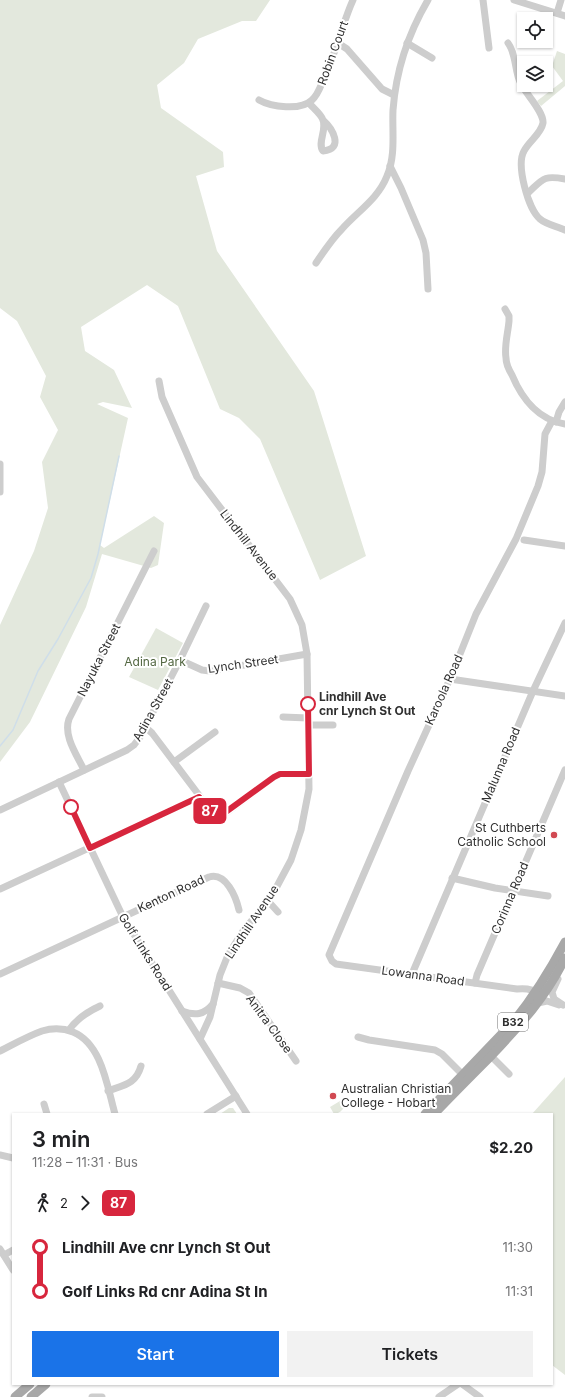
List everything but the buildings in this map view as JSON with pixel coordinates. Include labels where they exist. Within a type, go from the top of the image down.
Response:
[{"type":"main road","name":"B32","points":[[538,997],[565,942]]},
{"type":"main road","name":"B32","points":[[429,1113],[488,1053],[520,1025],[565,958]]},
{"type":"main road","points":[[15,1397],[29,1385]]},
{"type":"main road","points":[[31,1397],[45,1385]]},
{"type":"street","name":"Robin Court","points":[[309,103],[316,96],[338,43],[344,20],[353,0]]},
{"type":"street","points":[[316,263],[341,229],[379,192],[388,175],[393,147],[394,95],[400,67],[407,43],[428,0]]},
{"type":"street","points":[[483,0],[489,48]]},
{"type":"street","points":[[514,0],[565,16]]},
{"type":"street","points":[[557,13],[561,0]]},
{"type":"street","points":[[338,43],[347,49],[382,90],[394,95]]},
{"type":"street","points":[[407,43],[432,58]]},
{"type":"street","points":[[508,43],[514,53],[520,83],[539,111],[543,120],[541,129],[528,145],[522,157],[522,177],[537,216],[548,223],[565,230]]},
{"type":"street","points":[[259,100],[271,105],[290,107],[302,106],[309,103],[323,120]]},
{"type":"street","points":[[390,166],[402,188],[423,240],[426,253],[428,289]]},
{"type":"street","points":[[528,193],[542,180],[548,177],[565,179]]},
{"type":"street","points":[[505,309],[509,316],[505,352],[509,368],[523,396],[536,410],[554,421],[565,424]]},
{"type":"street","name":"Lindhill Avenue","points":[[159,381],[162,397],[197,477],[290,599],[302,625],[307,654],[308,802],[291,860],[268,901],[249,922],[235,942],[223,965],[210,1017],[200,1039]]},
{"type":"street","name":"Karoola Road","points":[[330,959],[331,951],[346,915],[408,771],[450,679],[476,614],[516,539],[540,480],[545,434],[565,402]]},
{"type":"street","points":[[0,464],[0,492]]},
{"type":"street","points":[[524,540],[565,546]]},
{"type":"street","name":"Nayuka Street","points":[[84,770],[68,733],[67,725],[154,551]]},
{"type":"street","name":"Adina Street","points":[[0,810],[132,747],[145,727],[206,606]]},
{"type":"street","name":"Malunna Road","points":[[412,974],[533,691],[565,623]]},
{"type":"street","name":"Lynch Street","points":[[180,660],[199,669],[210,671],[307,654]]},
{"type":"street","points":[[450,679],[565,696]]},
{"type":"street","points":[[283,717],[333,724]]},
{"type":"street","points":[[145,727],[152,733],[214,815],[220,816],[226,813],[277,776],[283,774],[309,774]]},
{"type":"street","points":[[174,762],[215,732]]},
{"type":"street","name":"Corinna Road","points":[[475,983],[477,975],[565,770]]},
{"type":"street","name":"Golf Links Road","points":[[59,782],[123,917],[246,1113]]},
{"type":"street","points":[[0,889],[199,797]]},
{"type":"street","name":"Kenton Road","points":[[0,974],[213,876],[219,876],[224,880],[235,898],[239,910]]},
{"type":"street","points":[[452,878],[513,891],[548,896]]},
{"type":"street","points":[[268,901],[278,912]]},
{"type":"street","name":"Lowanna Road","points":[[330,959],[336,964],[517,989],[538,997]]},
{"type":"street","points":[[559,969],[558,980],[552,992],[554,999],[564,1006]]},
{"type":"street","name":"Anitra Close","points":[[218,983],[240,988],[249,993],[296,1061]]},
{"type":"street","points":[[538,997],[564,1006]]},
{"type":"street","points":[[182,1011],[189,1014],[200,1014],[208,1010],[214,1004]]},
{"type":"street","points":[[69,1030],[76,1022],[90,1011],[100,1006]]},
{"type":"street","points":[[0,1051],[43,1031],[57,1029],[69,1030],[81,1036],[91,1045],[99,1058],[115,1113]]},
{"type":"street","points":[[358,1037],[435,1050],[442,1054],[465,1077]]},
{"type":"street","points":[[488,1053],[509,1074]]},
{"type":"street","points":[[108,1090],[133,1080],[138,1074],[141,1066]]},
{"type":"street","points":[[210,1113],[236,1096]]},
{"type":"street","points":[[44,1104],[47,1113]]},
{"type":"street","points":[[0,1155],[12,1158]]},
{"type":"street","points":[[12,1250],[2,1252],[12,1268]]},
{"type":"street","points":[[439,1397],[457,1385]]},
{"type":"street","points":[[463,1385],[480,1397]]},
{"type":"street","points":[[92,1397],[102,1397]]},
{"type":"green space","points":[[0,0],[270,0],[256,21],[242,21],[198,39],[184,63],[157,85],[161,108],[223,152],[224,167],[196,176],[217,251],[314,391],[366,556],[320,580],[260,439],[239,418],[220,409],[178,306],[147,285],[81,327],[85,351],[114,370],[132,408],[103,402],[97,404],[128,418],[100,545],[104,548],[154,516],[164,523],[158,565],[151,568],[102,554],[86,607],[30,722],[0,762],[0,625],[34,551],[48,508],[42,462],[58,430],[40,397],[46,376],[17,321],[0,308]]},
{"type":"green space","points":[[557,51],[565,54],[565,86],[541,106],[537,101],[549,92],[553,92],[553,89],[563,81],[553,67]]},
{"type":"green space","name":"Adina Park","points":[[156,628],[183,643],[158,690],[129,677]]},
{"type":"green space","points":[[565,1077],[565,1375],[553,1366],[553,1113],[533,1113]]},
{"type":"green space","points":[[340,1101],[345,1107],[339,1113],[333,1113],[330,1107]]},
{"type":"green space","points":[[229,1108],[233,1108],[236,1113],[222,1113]]},
{"type":"waterway","points":[[0,746],[13,730],[38,671],[58,639],[91,578],[98,554],[119,456]]},
{"type":"bus line","name":"87","points":[[71,807],[90,848],[199,797],[214,815],[220,816],[280,774],[309,774],[308,704]]},
{"type":"place","name":"Lindhill Ave cnr Lynch St Out","points":[[308,704]]},
{"type":"place","name":"St Cuthberts Catholic School","points":[[554,835]]},
{"type":"place","name":"Australian Christian College - Hobart","points":[[333,1096]]}]
